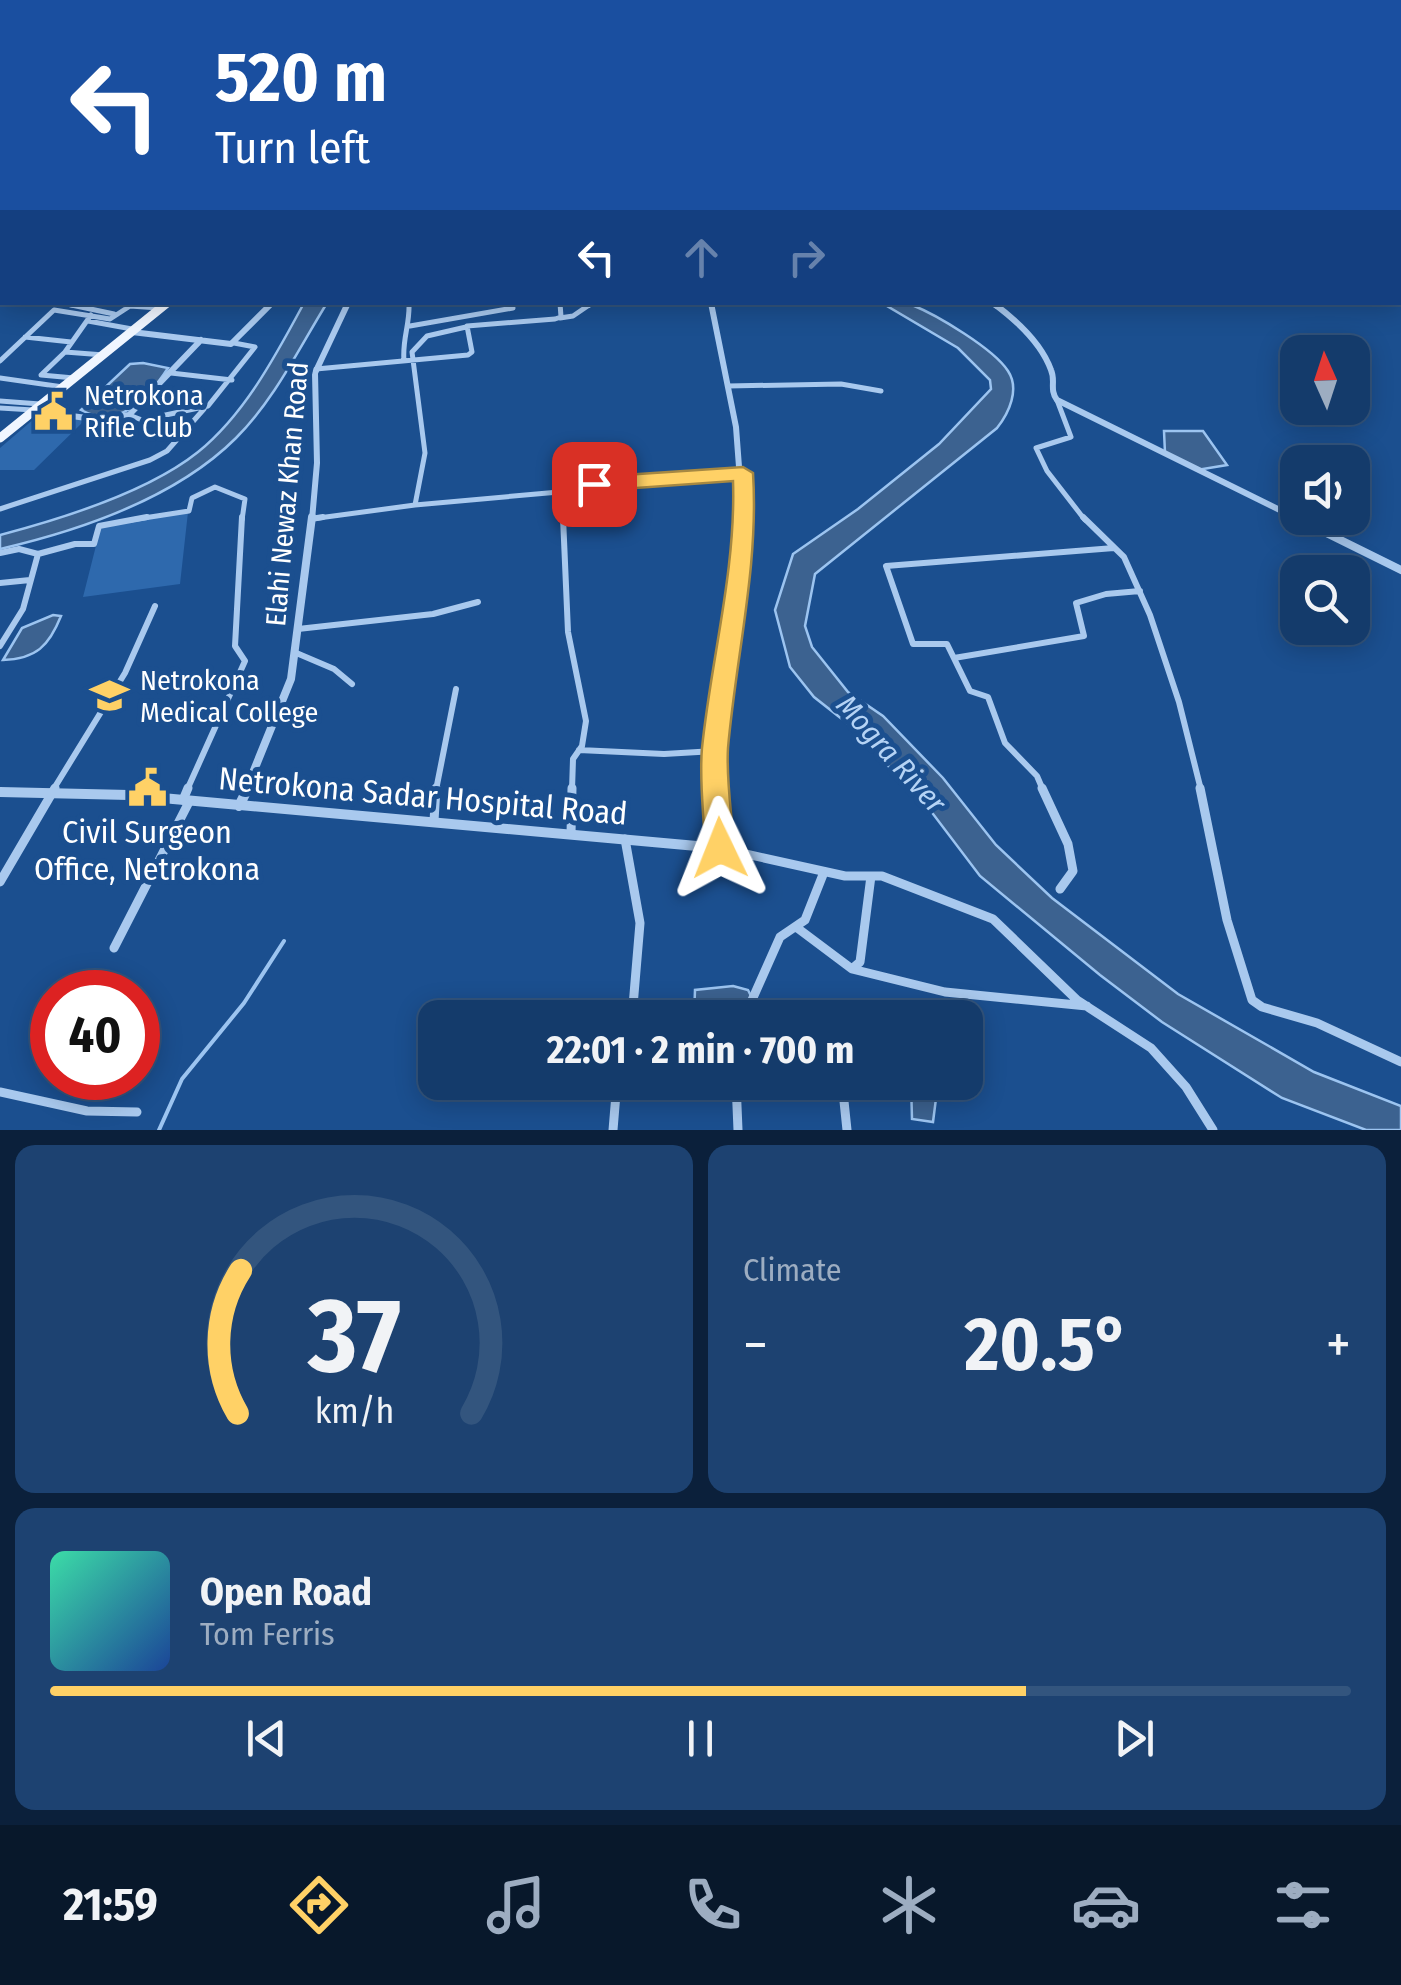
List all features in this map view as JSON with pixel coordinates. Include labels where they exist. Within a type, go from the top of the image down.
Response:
[{"type":"main road","points":[[0,438],[164,306]]},
{"type":"street","points":[[72,305],[115,314]]},
{"type":"street","points":[[126,305],[164,306]]},
{"type":"street","points":[[234,343],[270,305]]},
{"type":"street","name":"Elahi Newaz Khan Road","points":[[239,806],[266,749],[291,679],[311,519],[318,421],[316,369],[348,305]]},
{"type":"street","points":[[404,361],[402,338],[410,326],[409,305]]},
{"type":"street","points":[[558,318],[560,305]]},
{"type":"street","points":[[415,506],[425,452],[412,352],[420,340],[466,327],[574,316],[590,305]]},
{"type":"street","points":[[712,305],[743,473],[744,508],[734,620],[715,751],[720,848]]},
{"type":"street","points":[[995,305],[1024,327],[1053,372],[1051,391],[1058,400],[1070,439],[1036,448],[1047,471],[1089,525],[1124,557],[1140,591],[1180,702],[1216,854],[1227,920],[1252,1000],[1262,1007],[1318,1023],[1401,1062]]},
{"type":"street","points":[[89,318],[110,318],[130,306]]},
{"type":"street","points":[[410,326],[513,308]]},
{"type":"street","points":[[0,361],[54,310],[134,331],[255,347],[232,380],[167,451],[150,460],[0,508]]},
{"type":"street","points":[[65,352],[89,318]]},
{"type":"street","points":[[316,369],[471,354],[466,327]]},
{"type":"street","points":[[23,336],[71,342]]},
{"type":"street","points":[[0,404],[114,420],[129,415],[201,340]]},
{"type":"street","points":[[75,378],[41,375],[65,352],[104,355]]},
{"type":"street","points":[[170,373],[232,380]]},
{"type":"street","points":[[0,378],[65,387]]},
{"type":"street","points":[[728,386],[841,384],[881,391]]},
{"type":"street","points":[[1058,400],[1401,570]]},
{"type":"street","points":[[129,415],[142,420],[178,410],[204,409]]},
{"type":"street","points":[[571,834],[572,762],[579,750],[586,716],[568,632],[564,486],[743,473]]},
{"type":"street","points":[[0,553],[18,549],[38,554],[75,544],[94,544],[104,524],[189,510],[192,498],[214,486],[226,486],[245,499],[239,542],[235,646],[245,662],[185,801],[114,948]]},
{"type":"street","points":[[311,519],[562,492]]},
{"type":"street","points":[[1060,890],[1070,877],[1074,860],[1037,776],[1004,743],[986,694],[970,691],[945,643],[913,644],[886,568],[890,563],[1116,548]]},
{"type":"street","points":[[0,646],[23,609],[38,554]]},
{"type":"street","points":[[0,583],[30,580]]},
{"type":"street","points":[[954,658],[1084,636],[1076,603],[1112,593],[1140,591]]},
{"type":"street","points":[[298,629],[433,614],[478,602]]},
{"type":"street","points":[[0,882],[144,639],[155,606]]},
{"type":"street","points":[[294,652],[334,669],[352,684]]},
{"type":"street","points":[[434,821],[437,772],[456,689]]},
{"type":"street","points":[[579,750],[664,754],[715,751]]},
{"type":"street","name":"Netrokona Sadar Hospital Road","points":[[0,792],[185,801],[624,838],[720,848],[824,872],[871,876],[912,886],[994,919],[1086,1006],[1152,1048],[1186,1087],[1213,1130]]},
{"type":"street","points":[[624,838],[640,923],[634,1000]]},
{"type":"street","points":[[752,1000],[780,937],[796,927],[814,905],[824,872]]},
{"type":"street","points":[[852,969],[860,962],[871,876]]},
{"type":"street","points":[[796,927],[852,969],[945,992],[1086,1006]]},
{"type":"street","points":[[0,1092],[46,1105],[137,1112]]},
{"type":"street","points":[[613,1130],[616,1100]]},
{"type":"street","points":[[737,1100],[738,1130]]},
{"type":"street","points":[[844,1100],[847,1130]]},
{"type":"shaded area","points":[[42,412],[85,420],[34,470],[0,470],[0,448]]},
{"type":"shaded area","points":[[188,512],[180,584],[83,597],[101,526]]},
{"type":"water","points":[[303,305],[326,305],[263,407],[212,459],[126,509],[0,549],[0,535],[129,492],[178,466],[215,437],[271,363]]},
{"type":"water","name":"Mogra River","points":[[885,305],[912,305],[978,343],[1008,371],[1013,385],[1012,401],[997,428],[815,574],[805,626],[812,647],[848,692],[883,716],[943,778],[996,845],[1052,898],[1178,994],[1314,1072],[1401,1106],[1401,1130],[1366,1130],[1282,1098],[1162,1022],[980,876],[921,798],[897,777],[866,738],[814,697],[790,667],[775,610],[793,554],[858,509],[939,444],[991,389],[990,380],[958,348]]},
{"type":"water","points":[[130,364],[168,368],[142,400],[120,414],[108,416],[81,410]]},
{"type":"water","points":[[1164,431],[1203,431],[1227,465],[1197,470],[1165,453]]},
{"type":"water","points":[[53,615],[61,616],[40,649],[24,657],[3,660],[22,628]]},
{"type":"water","points":[[733,986],[748,990],[751,996],[749,1000],[695,1000],[695,990]]},
{"type":"water","points":[[911,1100],[936,1100],[933,1122],[912,1119]]},
{"type":"waterway","points":[[159,1130],[182,1079],[244,1003],[284,941]]},
{"type":"place","name":"Netrokona Rifle Club","points":[[54,411]]},
{"type":"place","name":"Netrokona Medical College","points":[[110,696]]},
{"type":"place","name":"Civil Surgeon Office, Netrokona","points":[[147,787]]},
{"type":"route","points":[[594,484],[743,473],[744,508],[734,620],[715,751],[720,848]]}]
